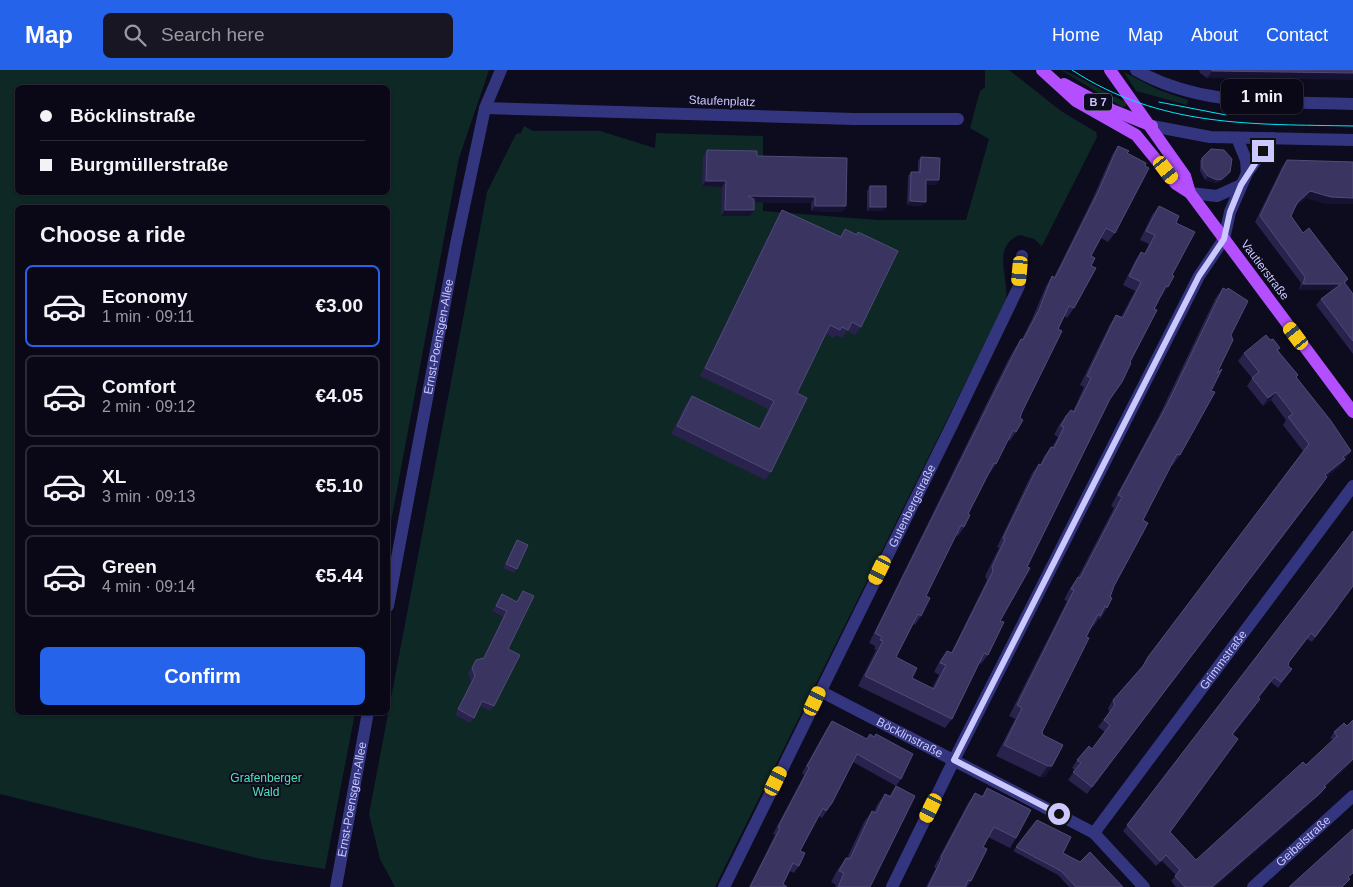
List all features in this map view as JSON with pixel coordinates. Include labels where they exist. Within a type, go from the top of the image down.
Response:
[{"type":"main road","name":"B 7","points":[[1110,70],[1152,126]]},
{"type":"main road","name":"B 7","points":[[1044,72],[1112,110],[1152,126]]},
{"type":"main road","name":"Vautierstraße","points":[[1044,72],[1076,101],[1136,135],[1176,184],[1190,193]]},
{"type":"main road","name":"Vautierstraße","points":[[1152,126],[1185,176],[1190,193],[1353,412]]},
{"type":"street","name":"Ernst-Poensgen-Allee","points":[[390,595],[456,244],[485,108],[501,70]]},
{"type":"street","points":[[1136,70],[1160,75],[1193,93],[1230,100],[1353,104]]},
{"type":"street","name":"Staufenplatz","points":[[485,108],[854,119],[958,119]]},
{"type":"street","points":[[1152,126],[1192,135],[1237,138],[1353,140]]},
{"type":"street","points":[[1237,138],[1246,160],[1247,173]]},
{"type":"street","points":[[892,887],[954,760],[1199,276],[1224,239],[1230,212],[1247,173],[1272,138]]},
{"type":"street","points":[[1190,193],[1217,196],[1241,185]]},
{"type":"street","name":"Gutenbergstraße","points":[[724,887],[952,427],[1019,286],[1022,256]]},
{"type":"street","name":"Grimmstraße","points":[[1094,833],[1353,486]]},
{"type":"street","name":"Böcklinstraße","points":[[820,691],[1094,833],[1144,887]]},
{"type":"street","name":"Ernst-Poensgen-Allee","points":[[338,886],[367,715]]},
{"type":"street","name":"Geibelstraße","points":[[1253,887],[1353,796]]},
{"type":"green space","name":"Grafenberger Wald","points":[[0,70],[489,70],[459,158],[390,527],[390,205],[15,205],[15,715],[355,715],[325,869],[261,859],[0,794]]},
{"type":"green space","points":[[985,70],[1009,70],[1061,111],[1096,132],[1097,137],[1042,246],[1034,239],[1020,235],[1011,240],[1006,247],[1003,263],[1006,301],[715,887],[395,887],[380,859],[369,814],[388,715],[390,715],[390,703],[487,192],[516,134],[521,133],[524,126],[533,131],[600,131],[655,148],[656,133],[763,136],[763,211],[878,220],[966,220],[989,139],[970,128],[980,91],[985,87]]},
{"type":"green space","points":[[1061,70],[1126,102],[1126,106],[1122,107]]},
{"type":"green space","points":[[1124,72],[1159,90],[1188,100],[1187,105],[1136,91]]},
{"type":"building","points":[[1353,70],[1353,73],[1212,71]]},
{"type":"building","points":[[1118,146],[1146,163],[1145,166],[1149,168],[1115,233],[1106,228],[1091,256],[1095,258],[1091,266],[1096,268],[1074,308],[1069,306],[1058,329],[1062,331],[1022,412],[1020,418],[1023,420],[1016,432],[1013,430],[996,464],[994,463],[968,514],[970,515],[964,527],[961,525],[926,596],[930,598],[921,616],[918,614],[896,657],[917,668],[912,678],[934,689],[946,665],[940,663],[947,651],[952,653],[993,571],[992,567],[1005,539],[1003,538],[1039,464],[1041,465],[1051,447],[1054,448],[1064,427],[1061,426],[1066,416],[1071,410],[1074,412],[1091,378],[1087,376],[1116,315],[1123,318],[1141,282],[1129,276],[1141,252],[1145,254],[1155,235],[1146,231],[1159,206],[1179,216],[1176,223],[1195,232],[1172,275],[1174,276],[1168,287],[1166,286],[1154,309],[1157,310],[1130,362],[1122,382],[1110,399],[1027,567],[1030,568],[1000,621],[1004,622],[988,655],[984,653],[952,719],[865,676],[883,641],[880,640],[882,637],[875,633],[1021,339],[1023,340],[1039,310],[1052,276],[1055,278],[1099,190]]},
{"type":"building","points":[[1211,149],[1224,150],[1232,159],[1230,172],[1222,179],[1217,180],[1208,176],[1202,168],[1202,158]]},
{"type":"building","points":[[707,150],[757,151],[757,156],[847,158],[846,206],[815,206],[815,197],[748,196],[754,199],[754,210],[725,210],[726,181],[706,181]]},
{"type":"building","points":[[921,157],[940,158],[939,180],[926,180],[926,202],[910,201],[911,172],[920,172]]},
{"type":"building","points":[[1287,160],[1353,162],[1353,198],[1331,197],[1310,191],[1297,203],[1291,216],[1303,233],[1309,228],[1348,279],[1344,282],[1353,294],[1353,341],[1321,299],[1341,284],[1303,284],[1305,277],[1260,216]]},
{"type":"building","points":[[870,186],[886,186],[886,207],[870,207]]},
{"type":"building","points":[[782,210],[841,237],[845,229],[857,235],[858,232],[898,251],[861,327],[852,322],[848,330],[842,327],[840,330],[830,325],[797,393],[807,398],[771,472],[677,426],[692,396],[760,429],[774,401],[705,368]]},
{"type":"building","points":[[1223,288],[1227,290],[1228,288],[1248,301],[1231,335],[1233,340],[1217,373],[1222,369],[1211,391],[1215,392],[1180,455],[1177,454],[1143,520],[1148,523],[1114,586],[1110,597],[1112,598],[1107,608],[1105,606],[1100,616],[1098,614],[1086,637],[1089,638],[1042,732],[1043,735],[1063,745],[1052,766],[1048,766],[1004,745],[1022,708],[1017,705],[1074,590],[1071,589],[1078,577],[1080,578],[1122,497],[1118,495],[1167,405]]},
{"type":"building","points":[[1266,335],[1270,340],[1273,339],[1280,348],[1277,350],[1298,375],[1296,377],[1331,421],[1351,451],[1343,457],[1345,459],[1325,475],[1327,477],[1092,787],[1073,772],[1081,763],[1077,760],[1089,746],[1092,749],[1110,725],[1104,720],[1115,705],[1113,700],[1143,666],[1309,444],[1288,417],[1293,414],[1276,392],[1268,398],[1252,378],[1259,372],[1244,353]]},
{"type":"building","points":[[1353,531],[1353,586],[1315,637],[1311,633],[1289,662],[1288,666],[1292,669],[1281,682],[1274,677],[1258,697],[1260,699],[1232,734],[1238,739],[1170,832],[1196,860],[1303,762],[1306,765],[1337,736],[1334,732],[1344,723],[1347,726],[1353,720],[1353,759],[1324,786],[1326,787],[1318,795],[1212,887],[1185,887],[1175,876],[1180,870],[1166,855],[1160,861],[1127,825]]},
{"type":"building","points":[[517,540],[528,545],[517,569],[506,564]]},
{"type":"building","points":[[523,591],[534,596],[508,649],[520,655],[494,706],[482,701],[474,718],[458,709],[475,676],[472,668],[476,660],[484,658],[507,611],[496,606],[502,594],[517,602]]},
{"type":"building","points":[[832,721],[867,739],[870,734],[874,737],[876,734],[913,754],[901,779],[857,754],[832,803],[826,811],[823,808],[800,851],[805,853],[799,866],[793,863],[783,884],[787,887],[750,887],[780,828],[778,827],[809,768],[807,766]]},
{"type":"building","points":[[896,786],[915,796],[870,887],[838,887],[844,873],[839,871],[846,858],[850,859],[872,811],[876,813],[885,794],[891,797]]},
{"type":"building","points":[[987,788],[1031,810],[1016,838],[994,827],[983,847],[987,849],[971,881],[968,880],[965,887],[928,887],[941,857],[975,793],[983,797]]},
{"type":"building","points":[[1037,820],[1071,837],[1063,853],[1080,862],[1090,852],[1123,887],[1076,887],[1061,871],[1016,847]]},
{"type":"building","points":[[1353,829],[1353,873],[1342,887],[1289,887]]},
{"type":"tram line","points":[[1072,70],[1105,89],[1139,103],[1173,113],[1243,123],[1353,126]]},
{"type":"tram line","points":[[1159,102],[1226,115]]},
{"type":"route","points":[[1059,814],[954,760],[1199,276],[1224,239],[1230,212],[1241,185],[1263,151]]}]
